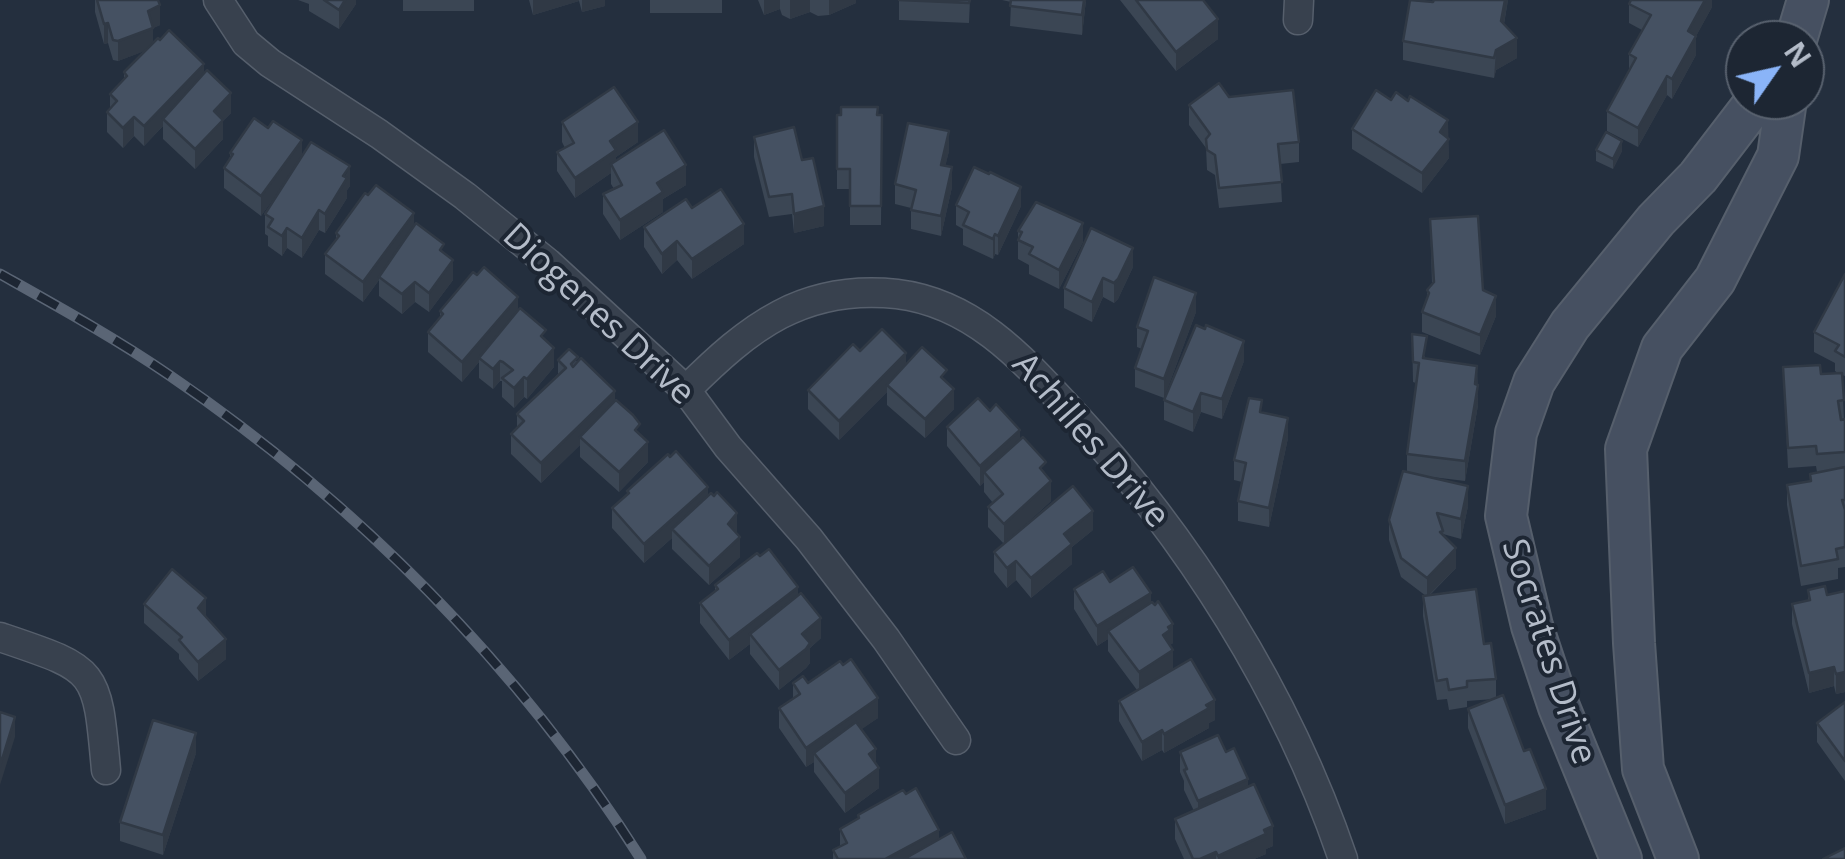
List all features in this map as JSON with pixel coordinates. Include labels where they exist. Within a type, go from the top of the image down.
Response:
[{"type":"street","name":"Diogenes Drive","points":[[218,0],[246,43],[465,196],[548,263],[686,390],[886,640],[956,740]]},
{"type":"street","name":"Socrates Drive","points":[[1621,859],[1559,707],[1532,626],[1506,516],[1516,433],[1534,382],[1570,325],[1656,220],[1698,178],[1742,120]]},
{"type":"street","name":"Socrates Drive","points":[[1678,859],[1643,769],[1626,449],[1662,348],[1715,280],[1778,156],[1783,120]]},
{"type":"street","name":"Achilles Drive","points":[[686,390],[755,327],[787,309],[822,298],[862,292],[900,294],[967,316],[998,336],[1101,444],[1162,520],[1212,592],[1262,676],[1305,763],[1343,859]]},
{"type":"street","points":[[0,637],[79,668],[93,683],[100,700],[106,770]]},
{"type":"building","points":[[97,0],[158,0],[160,5],[148,11],[153,28],[118,41],[113,40],[108,23],[104,24]]},
{"type":"building","points":[[324,0],[345,0],[339,10]]},
{"type":"building","points":[[899,0],[970,0],[969,3]]},
{"type":"building","points":[[1011,0],[1084,0],[1082,15],[1010,6]]},
{"type":"building","points":[[1136,0],[1203,0],[1218,19],[1176,52]]},
{"type":"building","points":[[1410,0],[1505,0],[1501,21],[1517,38],[1496,50],[1494,58],[1403,41]]},
{"type":"building","points":[[1631,0],[1705,0],[1688,31],[1696,36],[1672,79],[1667,76],[1638,128],[1607,111],[1636,58],[1629,54],[1651,15],[1629,4]]},
{"type":"building","points":[[169,30],[204,64],[144,126],[134,117],[123,128],[107,112],[117,101],[110,94],[127,76],[124,72]]},
{"type":"building","points":[[207,70],[231,93],[214,111],[223,120],[195,149],[163,119]]},
{"type":"building","points":[[1219,83],[1229,97],[1293,90],[1299,142],[1278,144],[1282,182],[1219,188],[1215,155],[1207,150],[1206,139],[1210,134],[1189,105]]},
{"type":"building","points":[[614,87],[638,122],[610,141],[616,150],[575,178],[557,152],[574,143],[562,122]]},
{"type":"building","points":[[1376,90],[1391,100],[1396,92],[1408,101],[1410,96],[1448,120],[1440,132],[1449,139],[1422,173],[1352,129]]},
{"type":"building","points":[[841,107],[878,107],[877,115],[882,115],[881,206],[850,206],[850,169],[837,169],[837,115],[841,115]]},
{"type":"building","points":[[254,118],[268,128],[273,121],[302,140],[261,196],[224,168]]},
{"type":"building","points":[[908,123],[949,131],[941,165],[952,167],[941,216],[911,210],[916,190],[895,184]]},
{"type":"building","points":[[794,127],[802,160],[813,158],[824,206],[794,214],[792,194],[769,197],[754,137]]},
{"type":"building","points":[[664,130],[686,165],[657,183],[663,192],[620,220],[603,194],[622,185],[611,164]]},
{"type":"building","points":[[1606,132],[1622,141],[1613,159],[1596,150]]},
{"type":"building","points":[[311,142],[350,166],[343,176],[347,178],[325,214],[319,210],[302,238],[287,228],[282,236],[268,227],[273,219],[265,214]]},
{"type":"building","points":[[974,167],[1021,187],[993,239],[963,225],[969,212],[956,205]]},
{"type":"building","points":[[376,185],[414,213],[363,282],[325,254],[365,193],[368,195]]},
{"type":"building","points":[[721,189],[744,224],[692,259],[677,241],[662,254],[644,227],[686,199],[692,208]]},
{"type":"building","points":[[1036,202],[1083,223],[1059,270],[1029,254],[1033,247],[1018,240],[1022,232],[1018,231]]},
{"type":"building","points":[[1478,216],[1483,290],[1496,296],[1480,335],[1422,312],[1427,290],[1434,282],[1430,219]]},
{"type":"building","points":[[416,223],[444,244],[440,250],[453,260],[429,293],[415,282],[402,294],[379,277]]},
{"type":"building","points":[[1091,228],[1133,248],[1118,279],[1114,283],[1103,278],[1092,302],[1064,288]]},
{"type":"building","points":[[484,267],[518,297],[462,362],[428,332],[473,272],[477,275]]},
{"type":"building","points":[[1845,274],[1845,357],[1835,351],[1839,345],[1814,332]]},
{"type":"building","points":[[1154,277],[1196,293],[1164,379],[1135,368],[1148,331],[1137,327]]},
{"type":"building","points":[[520,308],[546,330],[541,336],[554,348],[514,388],[502,378],[513,370],[500,361],[493,369],[479,358]]},
{"type":"building","points":[[1196,325],[1205,329],[1206,325],[1244,341],[1222,399],[1201,393],[1193,412],[1164,400]]},
{"type":"building","points":[[882,329],[906,353],[839,421],[808,390],[853,344],[860,351]]},
{"type":"building","points":[[1412,334],[1427,336],[1423,358],[1477,366],[1478,385],[1465,461],[1407,454],[1419,363],[1413,362]]},
{"type":"building","points":[[922,347],[947,370],[941,377],[954,389],[925,419],[887,385]]},
{"type":"building","points":[[569,349],[578,357],[571,364],[573,367],[581,358],[615,391],[541,463],[511,434],[524,421],[517,414],[566,368],[558,360]]},
{"type":"building","points":[[1820,365],[1821,374],[1842,373],[1844,400],[1838,401],[1841,420],[1845,419],[1845,452],[1817,454],[1816,446],[1788,448],[1783,367]]},
{"type":"building","points":[[978,398],[990,411],[996,404],[1020,430],[980,466],[947,427]]},
{"type":"building","points":[[1249,398],[1262,400],[1260,412],[1288,418],[1269,508],[1238,501],[1246,463],[1234,460]]},
{"type":"building","points":[[616,400],[640,424],[635,430],[648,442],[619,472],[580,437]]},
{"type":"building","points":[[1023,437],[1046,462],[1040,468],[1051,481],[1004,524],[988,507],[1003,494],[984,472]]},
{"type":"building","points":[[676,451],[708,487],[644,544],[612,508],[668,454],[670,457]]},
{"type":"building","points":[[1845,467],[1845,547],[1836,549],[1838,559],[1801,566],[1787,485],[1811,481],[1810,474]]},
{"type":"building","points":[[1403,471],[1468,486],[1461,519],[1437,513],[1443,531],[1440,532],[1456,548],[1427,578],[1401,558],[1389,520]]},
{"type":"building","points":[[1073,486],[1093,511],[1064,534],[1072,544],[1031,578],[1016,561],[1007,568],[994,552]]},
{"type":"building","points":[[717,492],[737,513],[728,524],[740,537],[709,566],[672,529],[711,493],[714,496]]},
{"type":"building","points":[[769,549],[798,587],[729,640],[700,603],[718,589],[715,585],[757,553],[760,556]]},
{"type":"building","points":[[1133,567],[1151,593],[1097,626],[1074,589],[1103,571],[1110,582]]},
{"type":"building","points":[[172,569],[206,598],[198,608],[226,639],[198,662],[179,640],[182,637],[144,604]]},
{"type":"building","points":[[1825,586],[1827,595],[1845,591],[1845,672],[1836,674],[1834,667],[1809,673],[1792,604],[1810,600],[1808,590]]},
{"type":"building","points":[[1476,589],[1484,644],[1491,643],[1496,679],[1467,681],[1467,687],[1449,690],[1447,679],[1437,681],[1423,596]]},
{"type":"building","points":[[801,593],[821,618],[802,634],[810,643],[806,649],[779,670],[750,634]]},
{"type":"building","points":[[1158,601],[1173,624],[1163,635],[1173,650],[1139,672],[1108,631]]},
{"type":"building","points":[[851,659],[878,698],[806,748],[779,708],[800,694],[793,683],[803,676],[808,683],[840,661],[843,665]]},
{"type":"building","points":[[1191,659],[1215,700],[1206,705],[1209,708],[1164,734],[1162,730],[1142,742],[1119,701]]},
{"type":"building","points":[[1503,695],[1524,751],[1530,749],[1546,789],[1505,805],[1468,709]]},
{"type":"building","points":[[1845,702],[1845,761],[1817,723]]},
{"type":"building","points":[[0,712],[15,717],[0,766]]},
{"type":"building","points":[[153,720],[196,733],[163,835],[120,822]]},
{"type":"building","points":[[856,722],[876,749],[869,754],[879,768],[845,793],[814,753]]},
{"type":"building","points":[[1218,735],[1226,752],[1234,748],[1248,779],[1198,801],[1180,752]]},
{"type":"building","points":[[1254,784],[1273,826],[1264,830],[1266,834],[1218,856],[1216,852],[1193,859],[1175,819]]},
{"type":"building","points":[[916,788],[939,830],[885,859],[838,859],[833,850],[847,843],[840,829],[903,790],[906,794]]},
{"type":"building","points":[[952,832],[966,859],[904,859]]},
{"type":"building","points":[[1845,848],[1845,859],[1823,859]]},
{"type":"railway","points":[[0,274],[169,375],[238,424],[369,533],[488,655],[594,788],[641,859]]}]
